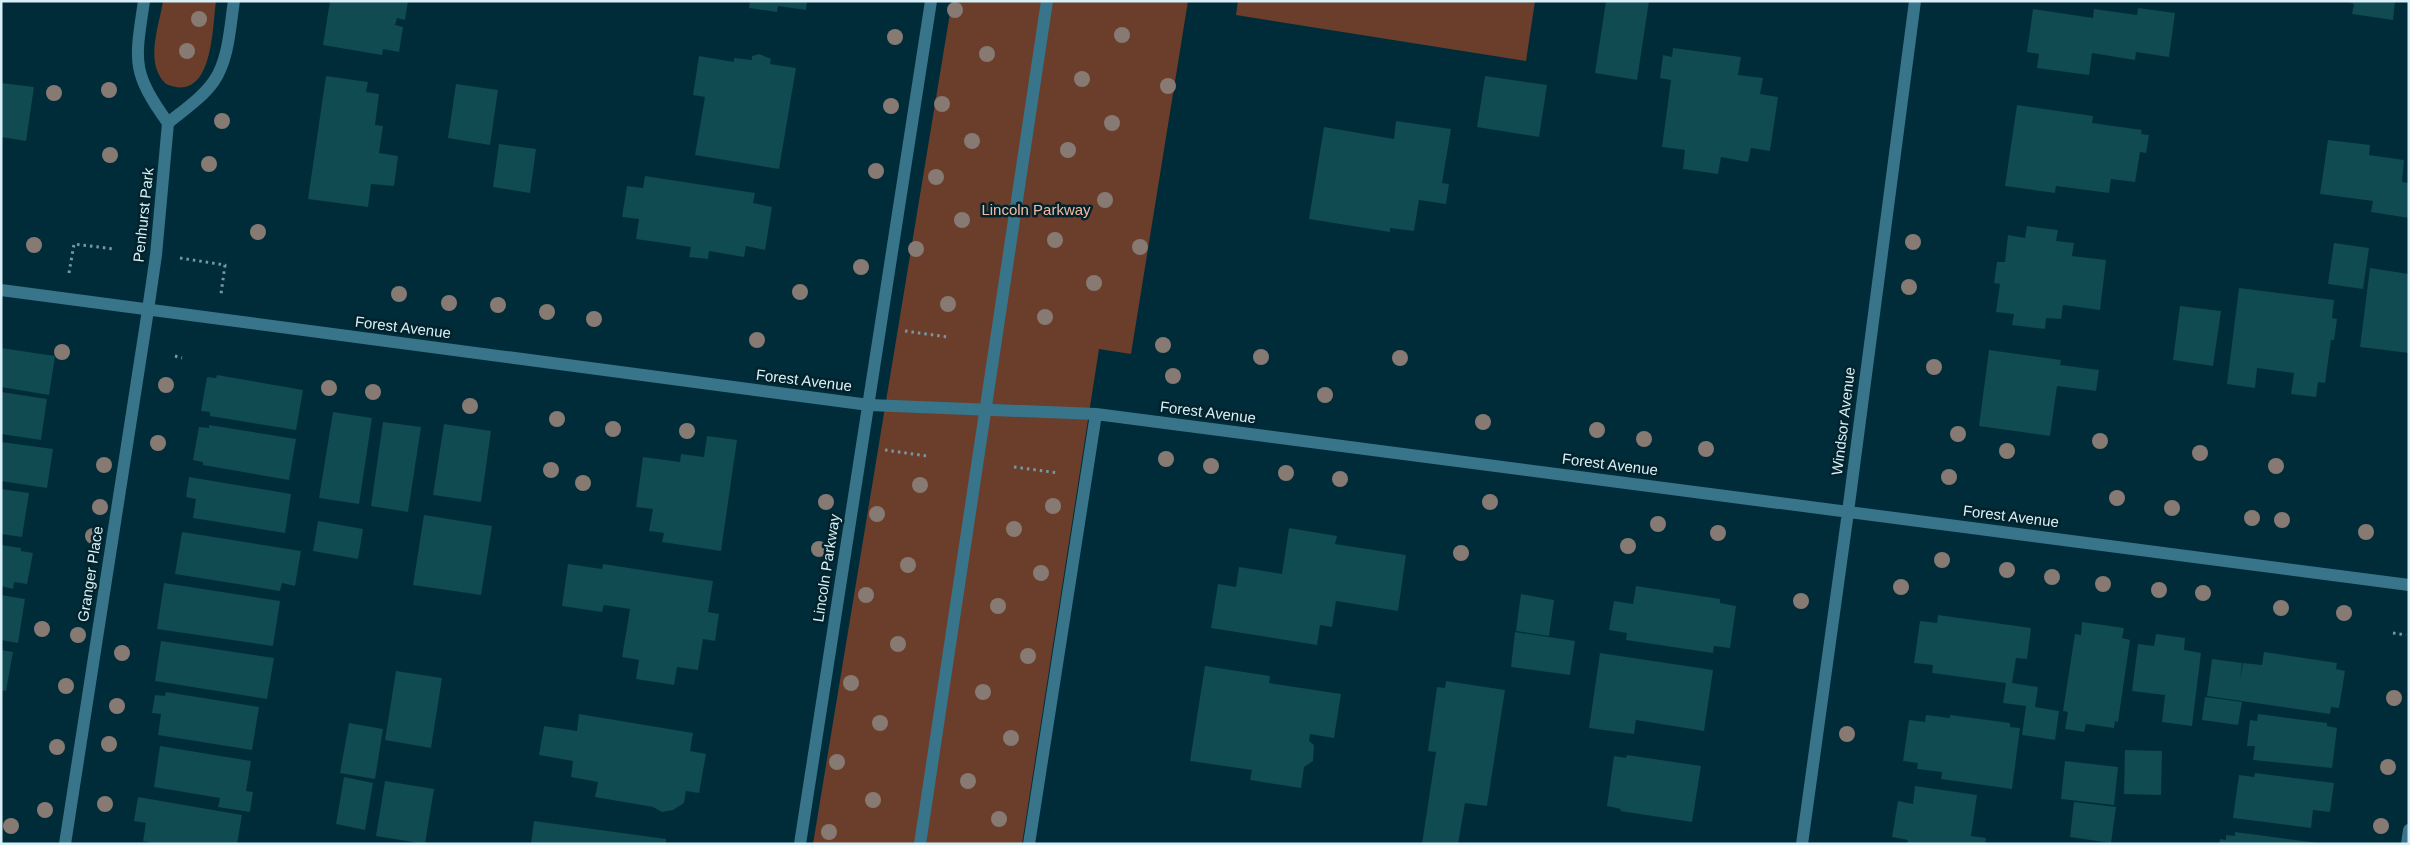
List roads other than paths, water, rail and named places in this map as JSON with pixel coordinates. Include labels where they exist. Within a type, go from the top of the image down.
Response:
[{"type":"street","points":[[144,1],[136,58],[140,78],[168,123],[198,98],[215,80],[226,50],[234,1]]},
{"type":"street","name":"Lincoln Parkway","points":[[800,844],[931,1]]},
{"type":"street","points":[[920,844],[984,409],[1047,1]]},
{"type":"street","name":"Windsor Avenue","points":[[1802,844],[1915,1]]},
{"type":"street","name":"Penhurst Park","points":[[148,310],[156,255],[168,123]]},
{"type":"street","name":"Forest Avenue","points":[[1,290],[869,405],[1096,414],[2409,584]]},
{"type":"street","name":"Granger Place","points":[[65,844],[148,310]]},
{"type":"street","points":[[1030,844],[1096,414]]},
{"type":"street","points":[[2407,844],[2409,830]]}]
